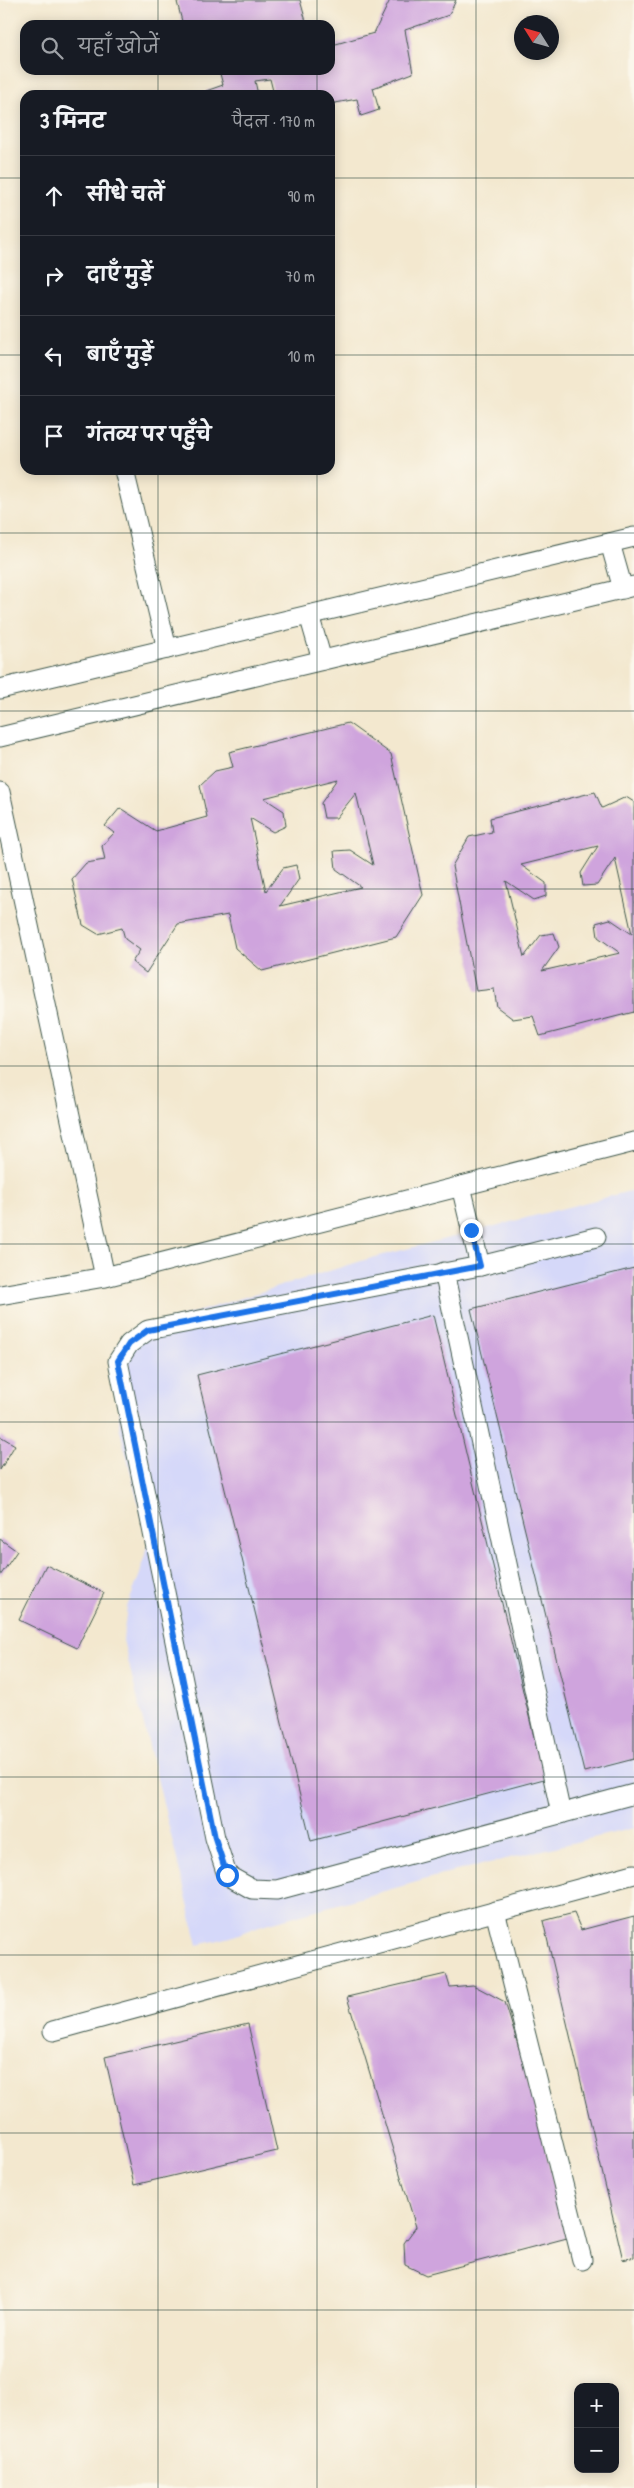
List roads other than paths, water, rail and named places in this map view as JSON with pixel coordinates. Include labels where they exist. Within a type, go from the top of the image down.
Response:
[{"type":"lane","points":[[125,475],[168,649]]},
{"type":"lane","points":[[0,689],[634,537]]},
{"type":"lane","points":[[0,738],[629,587],[610,543]]},
{"type":"lane","points":[[309,615],[322,660]]},
{"type":"lane","points":[[0,792],[105,1277]]},
{"type":"lane","points":[[0,1295],[105,1277],[634,1142]]},
{"type":"lane","points":[[461,1186],[480,1266]]},
{"type":"lane","points":[[596,1237],[480,1266],[148,1330],[129,1344],[118,1361],[215,1838],[227,1875],[252,1889],[277,1890],[634,1794]]},
{"type":"lane","points":[[444,1272],[561,1814]]},
{"type":"lane","points":[[53,2031],[634,1874]]},
{"type":"lane","points":[[495,1911],[582,2260]]}]
